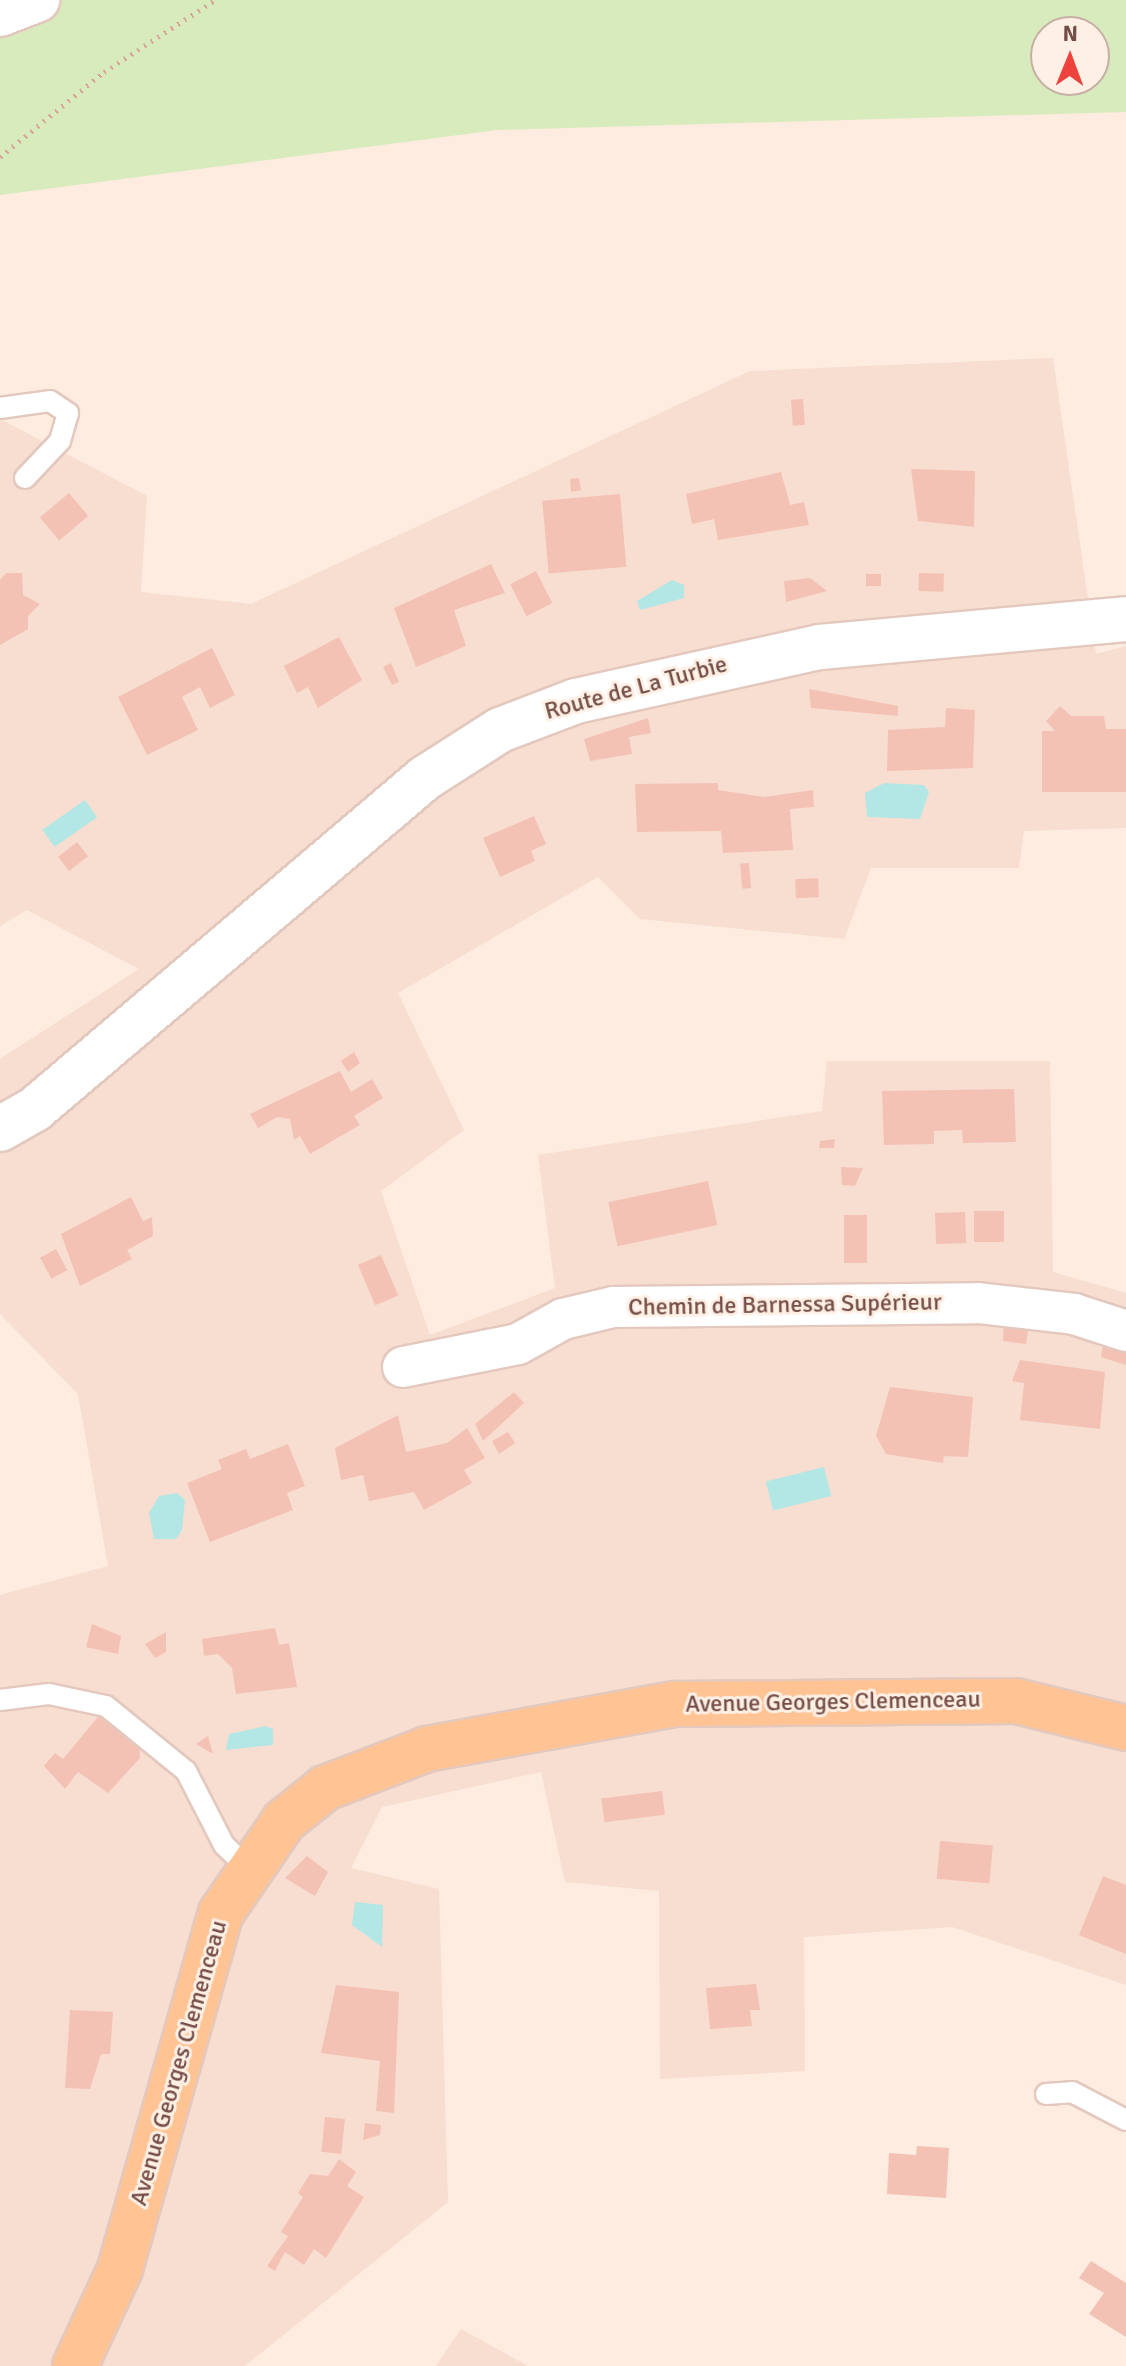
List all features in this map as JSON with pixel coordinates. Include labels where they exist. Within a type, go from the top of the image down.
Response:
[{"type":"main road","points":[[0,14],[37,0]]},
{"type":"main road","name":"Route de La Turbie","points":[[0,1129],[35,1109],[425,778],[500,730],[576,701],[820,647],[1126,619]]},
{"type":"main road","name":"Avenue Georges Clemenceau","points":[[75,2366],[120,2269],[221,1913],[247,1867],[284,1821],[373,1764],[522,1728],[755,1699],[1016,1701],[1126,1728]]},
{"type":"street","name":"Chemin de Barnessa Supérieur","points":[[403,1367],[518,1344],[563,1319],[627,1307],[978,1303],[1074,1314],[1126,1331]]},
{"type":"lane","points":[[0,408],[50,401],[68,413],[60,441],[25,478]]},
{"type":"lane","points":[[0,1700],[49,1694],[106,1706],[186,1771],[224,1845],[247,1867]]},
{"type":"lane","points":[[1046,2094],[1072,2092],[1126,2120]]},
{"type":"path","points":[[0,157],[104,72],[215,0]]},
{"type":"shaded area","points":[[1053,358],[1096,654],[1126,646],[1126,828],[1024,831],[1019,868],[871,868],[844,939],[640,919],[598,877],[398,993],[464,1130],[381,1191],[430,1335],[555,1288],[538,1155],[822,1111],[827,1061],[1050,1061],[1053,1272],[1126,1293],[1126,1985],[952,1927],[804,1937],[805,2071],[660,2079],[659,1891],[565,1882],[541,1772],[382,1807],[351,1868],[439,1889],[448,2202],[245,2366],[0,2366],[0,1595],[108,1566],[78,1394],[0,1314],[0,1059],[139,969],[27,910],[0,926],[0,419],[147,496],[141,592],[251,604],[750,371]]},
{"type":"shaded area","points":[[461,2329],[528,2366],[436,2366]]},
{"type":"green space","points":[[0,0],[1126,0],[1126,112],[497,130],[0,195]]},
{"type":"water","points":[[672,580],[684,585],[684,598],[640,610],[637,601]]},
{"type":"water","points":[[884,783],[924,785],[929,792],[920,819],[867,817],[865,793]]},
{"type":"water","points":[[85,800],[97,817],[54,847],[42,830]]},
{"type":"water","points":[[824,1467],[831,1496],[773,1511],[766,1482]]},
{"type":"water","points":[[177,1493],[185,1500],[182,1530],[176,1539],[154,1539],[149,1513],[159,1496]]},
{"type":"water","points":[[266,1726],[273,1729],[273,1745],[226,1750],[229,1734]]},
{"type":"water","points":[[355,1902],[383,1905],[382,1947],[352,1925]]},
{"type":"building","points":[[803,399],[805,425],[793,426],[791,400]]},
{"type":"building","points":[[911,469],[975,471],[974,527],[918,521]]},
{"type":"building","points":[[781,472],[790,505],[804,502],[809,525],[718,540],[714,519],[692,524],[686,494]]},
{"type":"building","points":[[579,478],[581,490],[571,492],[570,479]]},
{"type":"building","points":[[69,493],[88,516],[59,540],[40,517]]},
{"type":"building","points":[[620,494],[626,567],[549,574],[542,501]]},
{"type":"building","points":[[491,564],[505,593],[454,610],[466,646],[416,667],[394,608]]},
{"type":"building","points":[[536,571],[552,603],[527,616],[510,584]]},
{"type":"building","points":[[6,573],[22,573],[23,595],[40,604],[28,616],[28,629],[0,645],[0,580]]},
{"type":"building","points":[[919,573],[944,574],[943,592],[918,591]]},
{"type":"building","points":[[866,574],[881,574],[881,586],[866,586]]},
{"type":"building","points":[[810,578],[827,591],[786,602],[784,581]]},
{"type":"building","points":[[339,637],[362,680],[318,708],[308,687],[297,693],[284,666]]},
{"type":"building","points":[[212,648],[235,695],[210,708],[200,687],[182,697],[198,730],[147,755],[118,697]]},
{"type":"building","points":[[391,663],[399,682],[392,685],[383,667]]},
{"type":"building","points":[[809,689],[898,706],[898,716],[811,708]]},
{"type":"building","points":[[1060,706],[1071,716],[1104,716],[1106,729],[1126,729],[1126,792],[1042,792],[1042,731],[1055,731],[1046,721]]},
{"type":"building","points":[[946,708],[975,710],[973,768],[887,771],[888,730],[945,727]]},
{"type":"building","points":[[648,718],[651,733],[629,737],[632,754],[590,761],[584,739]]},
{"type":"building","points":[[718,783],[718,790],[764,797],[813,790],[814,807],[790,809],[793,850],[723,853],[721,831],[637,832],[635,784]]},
{"type":"building","points":[[534,816],[546,844],[531,851],[535,861],[500,877],[483,838]]},
{"type":"building","points":[[77,842],[88,856],[69,871],[58,857]]},
{"type":"building","points":[[749,863],[751,888],[742,889],[740,864]]},
{"type":"building","points":[[818,878],[819,897],[796,898],[795,879]]},
{"type":"building","points":[[354,1052],[360,1063],[348,1072],[341,1061]]},
{"type":"building","points":[[340,1071],[351,1092],[372,1079],[383,1098],[354,1116],[360,1125],[310,1154],[300,1136],[294,1140],[290,1119],[277,1117],[258,1128],[250,1114]]},
{"type":"building","points":[[1014,1089],[1016,1142],[963,1143],[962,1130],[934,1131],[934,1144],[884,1145],[882,1091]]},
{"type":"building","points":[[835,1139],[834,1148],[819,1148],[820,1141]]},
{"type":"building","points":[[841,1167],[863,1168],[855,1186],[842,1185]]},
{"type":"building","points":[[708,1181],[717,1225],[618,1246],[608,1202]]},
{"type":"building","points":[[131,1197],[143,1221],[152,1217],[153,1236],[127,1250],[132,1259],[80,1286],[61,1234]]},
{"type":"building","points":[[974,1211],[1004,1211],[1004,1242],[974,1242]]},
{"type":"building","points":[[965,1212],[966,1243],[936,1244],[935,1213]]},
{"type":"building","points":[[844,1215],[867,1215],[867,1263],[844,1263]]},
{"type":"building","points":[[56,1249],[67,1270],[51,1279],[40,1257]]},
{"type":"building","points":[[381,1255],[398,1296],[375,1305],[358,1265]]},
{"type":"building","points":[[1004,1317],[1030,1318],[1026,1344],[1003,1341]]},
{"type":"building","points":[[1104,1338],[1126,1344],[1126,1365],[1101,1357]]},
{"type":"building","points":[[1020,1360],[1105,1372],[1100,1429],[1020,1420],[1024,1383],[1012,1381]]},
{"type":"building","points":[[890,1387],[973,1397],[968,1457],[944,1456],[943,1463],[886,1454],[876,1436]]},
{"type":"building","points":[[514,1392],[524,1403],[483,1441],[475,1424]]},
{"type":"building","points":[[398,1415],[406,1452],[447,1443],[467,1428],[485,1458],[464,1470],[472,1483],[424,1510],[414,1492],[369,1501],[363,1475],[341,1480],[335,1448]]},
{"type":"building","points":[[508,1432],[515,1443],[499,1454],[492,1441]]},
{"type":"building","points":[[288,1444],[305,1486],[287,1493],[293,1510],[210,1542],[187,1483],[222,1469],[218,1460],[246,1449],[250,1459]]},
{"type":"building","points":[[92,1624],[121,1636],[118,1654],[86,1647]]},
{"type":"building","points":[[275,1628],[279,1645],[289,1643],[297,1687],[236,1694],[232,1668],[218,1654],[204,1656],[202,1639]]},
{"type":"building","points":[[166,1632],[166,1652],[155,1658],[145,1644]]},
{"type":"building","points":[[102,1712],[139,1740],[140,1758],[108,1793],[78,1772],[65,1789],[44,1766],[55,1753],[63,1759]]},
{"type":"building","points":[[208,1736],[213,1754],[196,1744]]},
{"type":"building","points":[[662,1791],[665,1815],[604,1822],[601,1798]]},
{"type":"building","points":[[940,1841],[993,1846],[989,1883],[937,1879]]},
{"type":"building","points":[[307,1856],[328,1872],[315,1896],[285,1878]]},
{"type":"building","points":[[1103,1876],[1126,1885],[1126,1954],[1079,1935]]},
{"type":"building","points":[[756,1984],[760,2010],[750,2010],[752,2026],[710,2029],[706,1988]]},
{"type":"building","points":[[336,1985],[399,1992],[394,2113],[376,2111],[380,2061],[321,2053]]},
{"type":"building","points":[[70,2010],[113,2012],[110,2054],[101,2054],[90,2089],[65,2088]]},
{"type":"building","points":[[325,2117],[345,2119],[341,2154],[321,2152]]},
{"type":"building","points":[[365,2123],[381,2125],[380,2135],[363,2140]]},
{"type":"building","points":[[917,2146],[949,2148],[946,2198],[887,2194],[889,2153],[916,2155]]},
{"type":"building","points":[[339,2159],[356,2172],[347,2186],[364,2197],[326,2258],[314,2249],[304,2265],[285,2252],[275,2271],[267,2266],[288,2236],[281,2232],[303,2197],[298,2193],[310,2174],[328,2176]]},
{"type":"building","points":[[1091,2261],[1126,2283],[1126,2337],[1089,2314],[1104,2293],[1079,2278]]}]
